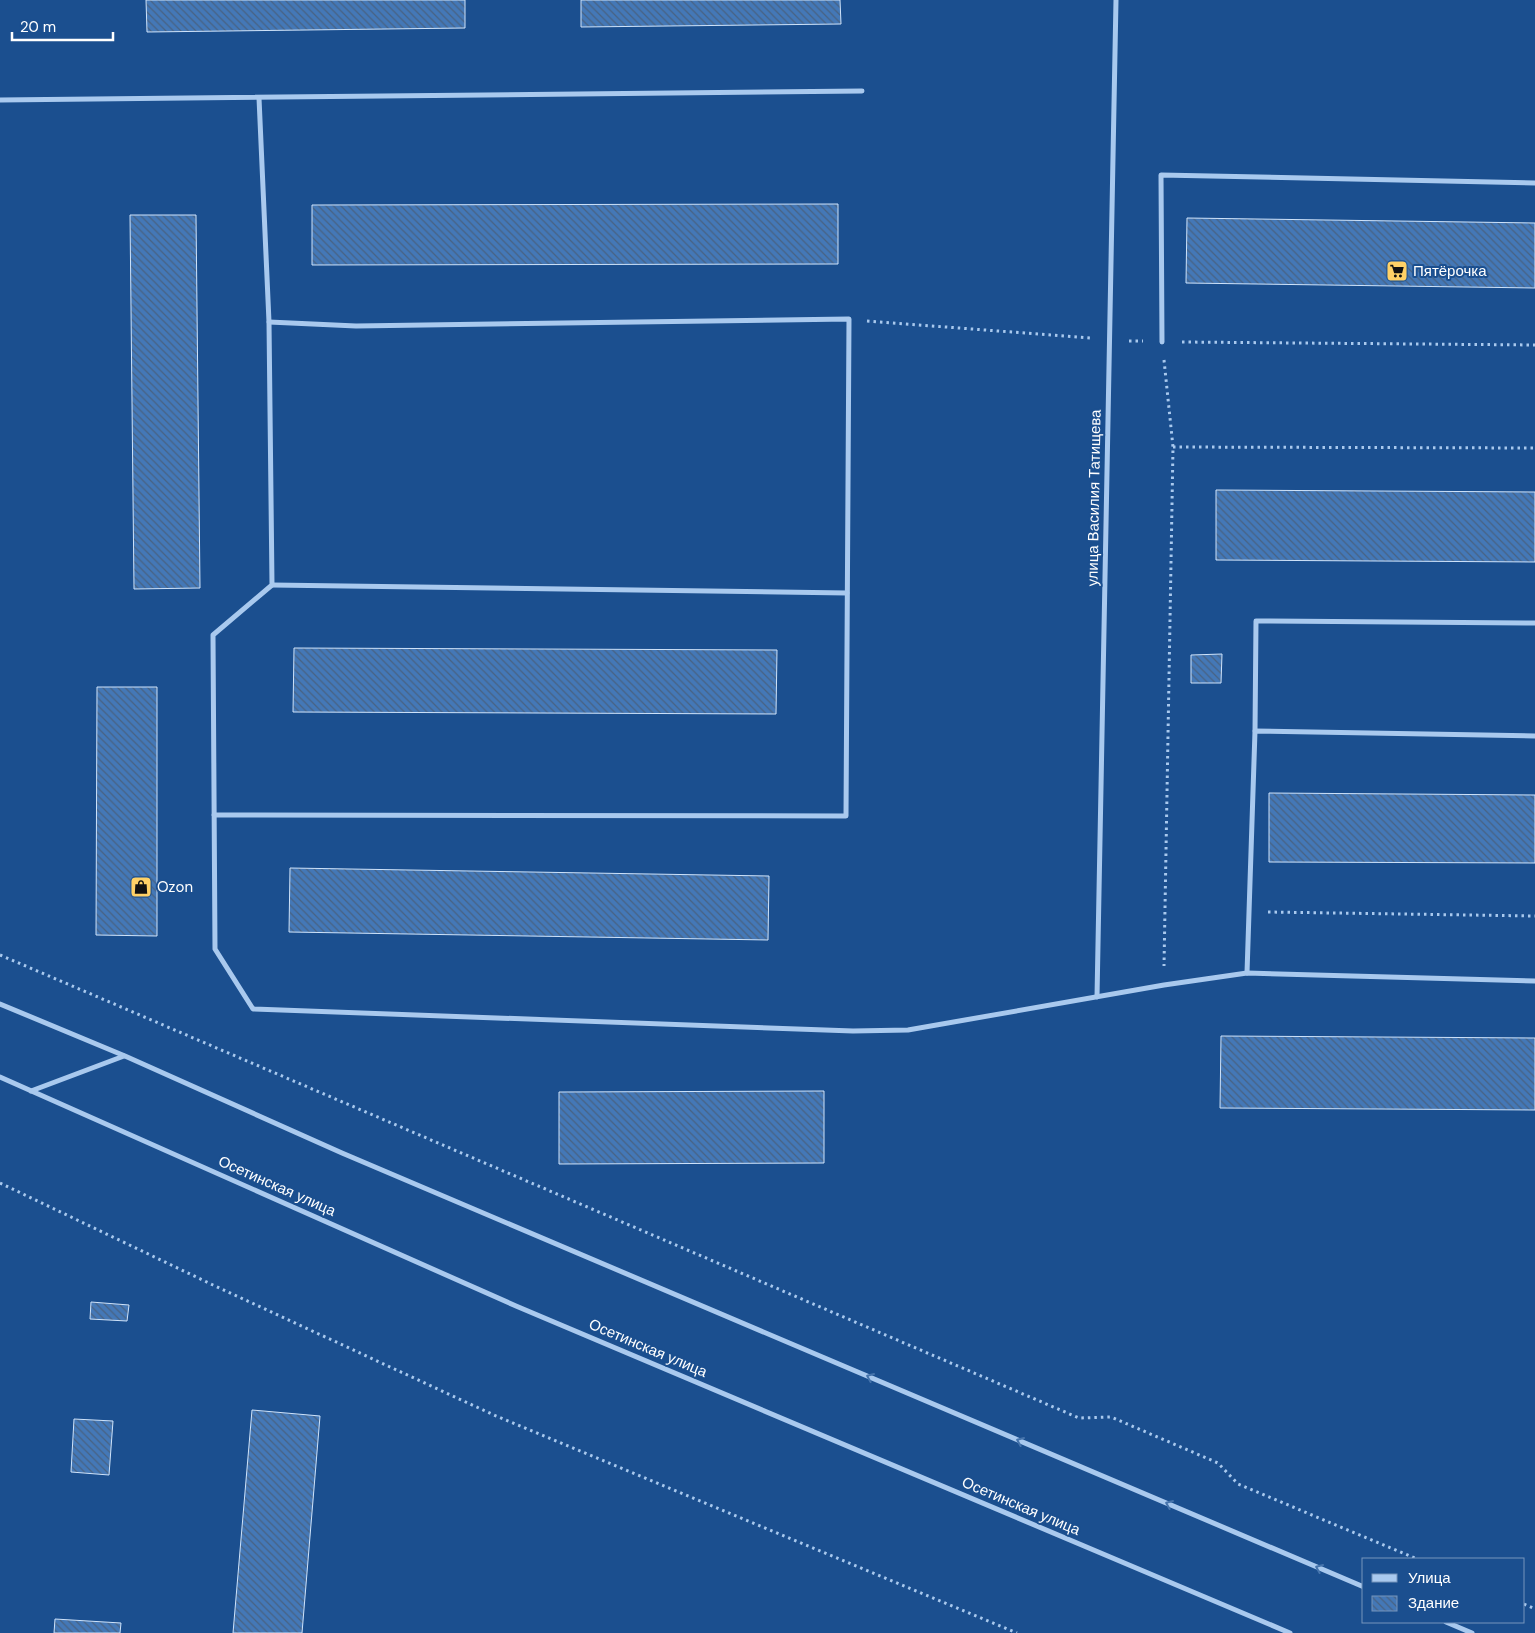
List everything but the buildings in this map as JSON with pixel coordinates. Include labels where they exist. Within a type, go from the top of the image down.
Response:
[{"type":"street","name":"улица Василия Татищева","points":[[1098,997],[1116,0]]},
{"type":"street","points":[[0,100],[862,91]]},
{"type":"street","points":[[259,98],[269,322],[272,586]]},
{"type":"street","points":[[1162,342],[1161,175],[1535,183]]},
{"type":"street","points":[[214,815],[846,816],[849,319],[356,326],[269,322]]},
{"type":"street","points":[[847,592],[272,586],[213,635],[215,949],[253,1009],[843,1031],[908,1030],[1164,985],[1247,973],[1535,981]]},
{"type":"street","points":[[1247,973],[1255,731],[1256,621],[1535,622]]},
{"type":"street","points":[[1255,731],[1535,736]]},
{"type":"street","points":[[0,1004],[125,1056],[342,1153],[1362,1586]]},
{"type":"street","points":[[30,1091],[125,1056]]},
{"type":"street","name":"Осетинская улица","points":[[0,1077],[516,1306],[1290,1633]]},
{"type":"street","points":[[1448,1623],[1472,1633]]},
{"type":"path","points":[[849,319],[1110,340],[1162,342],[1535,345]]},
{"type":"path","points":[[1162,342],[1172,447],[1164,985]]},
{"type":"path","points":[[1172,447],[1535,448]]},
{"type":"path","points":[[1250,912],[1535,916]]},
{"type":"path","points":[[0,955],[1079,1418],[1111,1417],[1218,1463],[1238,1484],[1415,1558]]},
{"type":"path","points":[[0,1183],[212,1285],[496,1416],[1017,1633]]},
{"type":"place","name":"Пятёрочка","points":[[1397,271]]},
{"type":"place","name":"Ozon","points":[[141,887]]}]
